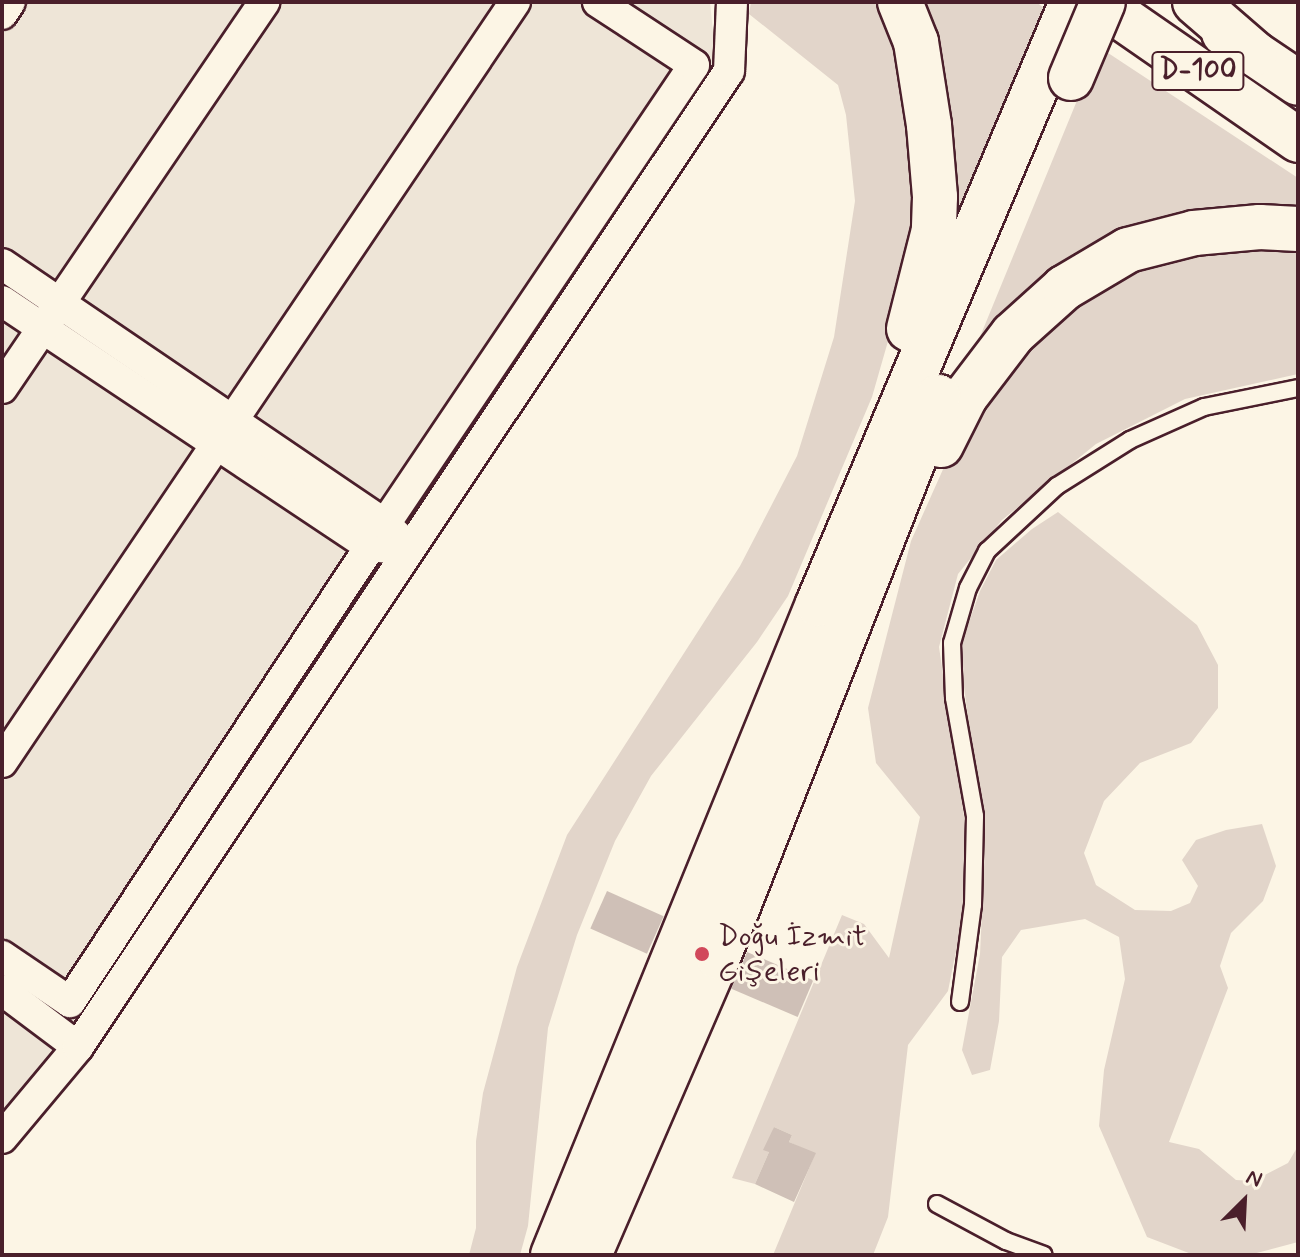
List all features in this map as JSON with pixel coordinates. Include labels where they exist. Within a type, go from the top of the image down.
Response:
[{"type":"highway","points":[[589,1255],[718,957],[834,611],[915,312],[934,230],[935,197],[929,125],[916,42],[900,2]]},
{"type":"highway","points":[[1059,69],[1072,2]]},
{"type":"highway","points":[[553,1255],[834,611],[1059,69],[1101,2]]},
{"type":"highway","name":"D-100","points":[[1101,2],[1298,140]]},
{"type":"highway","name":"D-100","points":[[1180,2],[1298,83]]},
{"type":"highway","points":[[1195,2],[1255,54]]},
{"type":"highway","points":[[834,611],[965,397],[1013,334],[1064,288],[1128,250],[1194,233],[1260,227],[1298,229]]},
{"type":"street","points":[[2,14],[10,2]]},
{"type":"street","points":[[2,388],[264,2]]},
{"type":"street","points":[[2,762],[515,2]]},
{"type":"street","points":[[2,956],[70,1002],[378,535],[694,65],[598,2]]},
{"type":"street","points":[[2,1138],[78,1047],[729,71],[732,2]]},
{"type":"street","points":[[2,264],[58,302],[225,432],[378,535],[410,550]]},
{"type":"street","points":[[2,301],[42,328],[225,432]]},
{"type":"street","points":[[2,990],[78,1047]]},
{"type":"lane","points":[[960,1002],[973,905],[975,816],[954,698],[952,643],[968,588],[987,551],[1057,486],[1130,440],[1204,407],[1298,388]]},
{"type":"lane","points":[[937,1204],[1006,1241],[1044,1255]]},
{"type":"shaded area","points":[[2,2],[710,2],[716,62],[77,1019],[2,1118]]},
{"type":"shaded area","points":[[751,2],[879,2],[898,50],[911,115],[915,201],[909,268],[872,397],[788,596],[757,642],[651,776],[615,841],[577,935],[548,1028],[528,1226],[520,1255],[469,1255],[476,1228],[476,1141],[483,1093],[517,967],[567,835],[740,566],[797,456],[834,337],[855,201],[846,115],[838,85],[749,14]]},
{"type":"shaded area","points":[[919,2],[1036,2],[1051,13],[936,286]]},
{"type":"shaded area","points":[[1099,47],[1298,178],[1298,210],[1212,210],[968,366]]},
{"type":"shaded area","points":[[1204,247],[1298,248],[1298,374],[1185,399],[1096,444],[1002,520],[958,574],[939,647],[966,831],[962,921],[948,991],[908,1045],[888,1217],[873,1255],[773,1255],[815,1154],[789,1142],[792,1135],[774,1127],[769,1152],[755,1184],[732,1178],[842,915],[864,924],[889,958],[920,817],[876,763],[868,708],[911,541],[957,438],[1064,305],[1127,273]]},
{"type":"shaded area","points":[[1058,512],[1197,625],[1218,665],[1218,708],[1191,743],[1140,763],[1104,801],[1084,853],[1096,885],[1135,910],[1171,911],[1190,903],[1198,886],[1182,860],[1196,840],[1226,830],[1262,824],[1276,866],[1263,901],[1231,933],[1220,966],[1228,988],[1169,1142],[1199,1149],[1236,1180],[1253,1181],[1288,1163],[1298,1146],[1298,1242],[1249,1255],[1194,1255],[1147,1237],[1099,1126],[1104,1070],[1125,979],[1119,937],[1085,919],[1021,930],[1002,957],[999,1021],[990,1070],[972,1075],[962,1050],[980,954],[985,845],[964,687],[962,642],[980,591],[996,560],[1032,529]]},
{"type":"building","points":[[607,891],[664,916],[647,954],[590,928]]},
{"type":"building","points":[[747,952],[813,980],[798,1017],[731,989]]},
{"type":"building","points":[[774,1127],[792,1135],[789,1142],[816,1153],[794,1202],[755,1184],[769,1152],[763,1150]]},
{"type":"place","name":"Doğu İzmit Gişeleri","points":[[702,954]]}]
